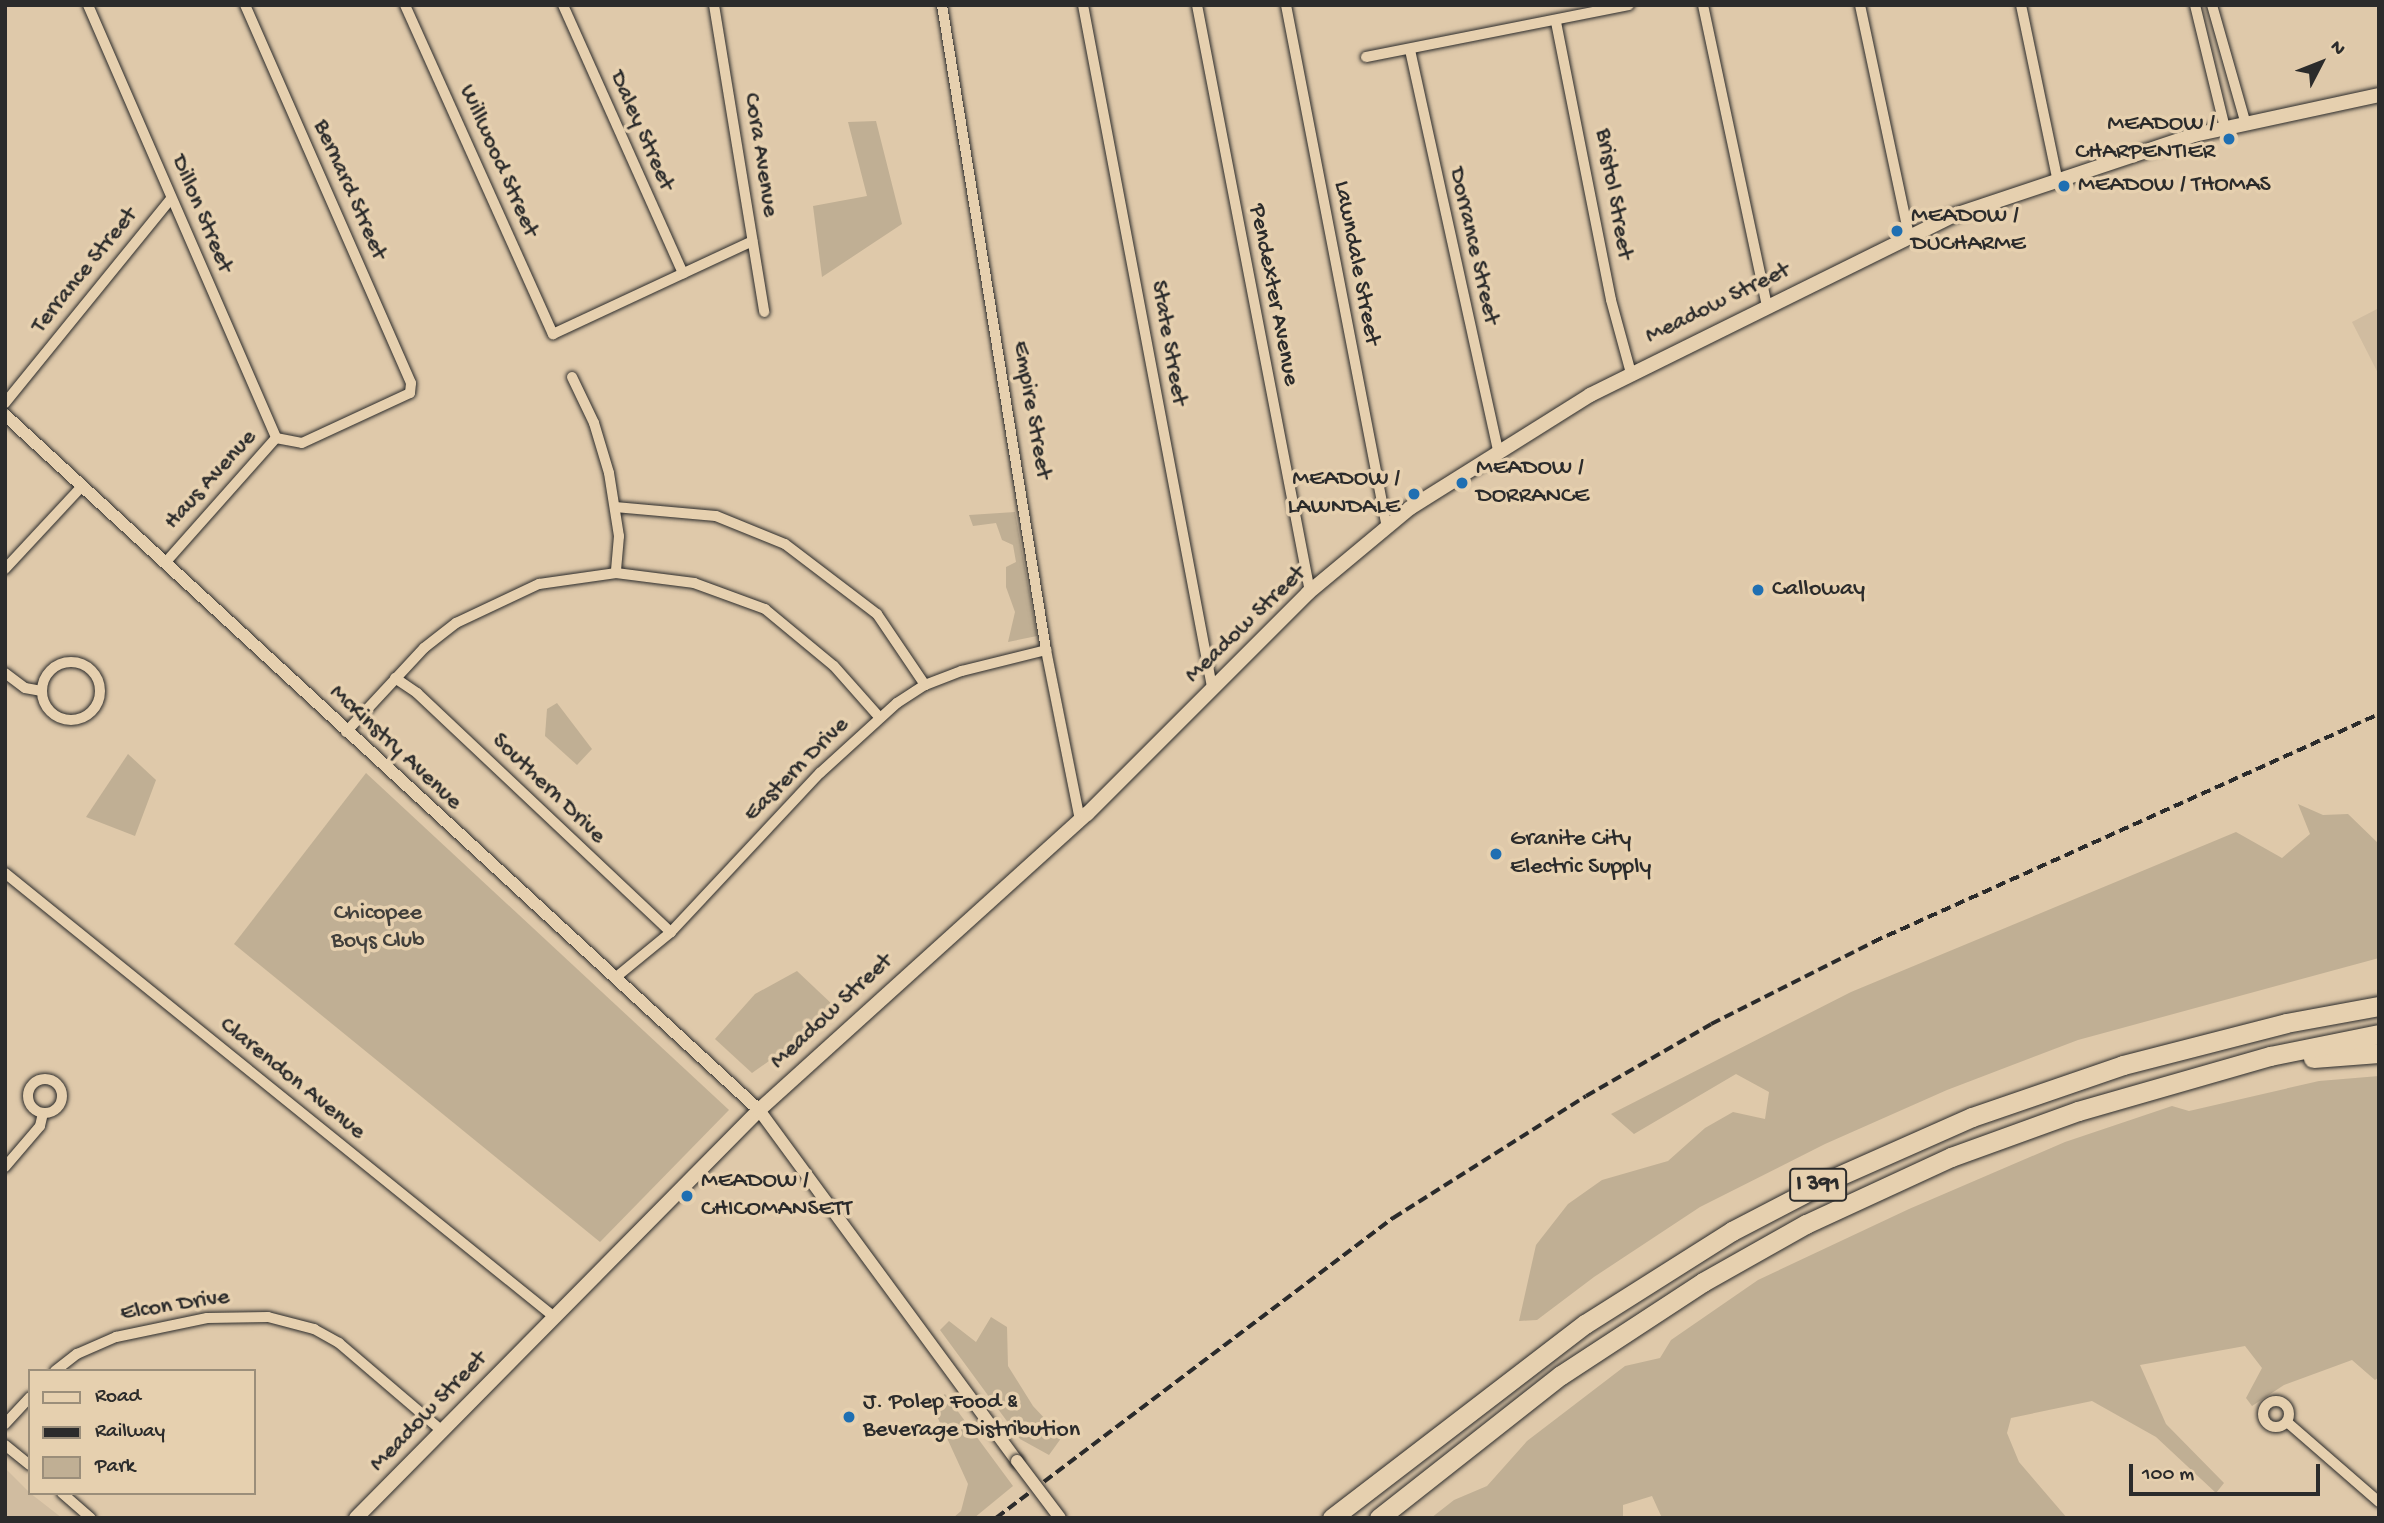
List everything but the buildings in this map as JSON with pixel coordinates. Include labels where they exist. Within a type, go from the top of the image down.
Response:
[{"type":"highway","name":"I 391","points":[[1332,1518],[1585,1324],[1777,1206],[1972,1118],[2123,1065],[2379,1003]]},
{"type":"highway","name":"I 391","points":[[1379,1518],[1561,1375],[1703,1282],[1806,1224],[1951,1157],[2078,1111],[2236,1065],[2379,1034]]},
{"type":"highway","points":[[2236,1065],[2379,1053]]},
{"type":"main road","name":"Meadow Street","points":[[356,1518],[759,1110],[1080,820],[1310,592],[1387,528],[1498,451],[1631,373],[1909,235],[2057,178],[2225,128],[2379,95]]},
{"type":"street","name":"Dillon Street","points":[[88,5],[276,439]]},
{"type":"street","name":"Bernard Street","points":[[245,5],[411,383],[410,393]]},
{"type":"street","name":"Willwood Street","points":[[405,5],[553,334],[683,272]]},
{"type":"street","name":"Daley Street","points":[[563,5],[683,272]]},
{"type":"street","name":"Cora Avenue","points":[[714,5],[764,312]]},
{"type":"street","name":"Empire Street","points":[[942,5],[1046,650],[1080,820]]},
{"type":"street","name":"State Street","points":[[1083,5],[1212,687]]},
{"type":"street","name":"Pendexter Avenue","points":[[1197,5],[1310,592]]},
{"type":"street","name":"Lawndale Street","points":[[1286,5],[1387,528]]},
{"type":"street","points":[[1366,57],[1556,22],[1629,5]]},
{"type":"street","points":[[1703,5],[1767,307]]},
{"type":"street","points":[[1860,5],[1909,235]]},
{"type":"street","points":[[2021,5],[2057,178]]},
{"type":"street","points":[[2195,5],[2225,128]]},
{"type":"street","points":[[2212,5],[2246,124]]},
{"type":"street","name":"Bristol Street","points":[[1556,22],[1611,300],[1631,373]]},
{"type":"street","name":"Dorrance Street","points":[[1410,50],[1498,451]]},
{"type":"street","name":"Terrance Street","points":[[5,403],[172,200]]},
{"type":"street","points":[[683,272],[752,241]]},
{"type":"street","points":[[572,377],[594,423],[615,507],[619,536],[616,573]]},
{"type":"street","name":"Haus Avenue","points":[[165,563],[276,439],[302,443],[410,393]]},
{"type":"street","name":"McKinstry Avenue","points":[[5,415],[759,1110]]},
{"type":"street","points":[[5,569],[82,486]]},
{"type":"street","points":[[615,507],[716,516],[785,544],[877,614],[925,685]]},
{"type":"street","points":[[346,732],[395,678],[456,623],[513,594],[572,576],[616,573],[694,583],[765,609],[834,666],[880,718]]},
{"type":"street","name":"Eastern Drive","points":[[615,978],[671,932],[802,791],[880,718],[925,685],[994,661],[1046,650]]},
{"type":"street","points":[[71,662],[91,671],[100,691],[92,710],[71,720],[49,710],[42,691],[51,670],[71,662]]},
{"type":"street","points":[[5,673],[24,688],[42,691]]},
{"type":"street","name":"Southern Drive","points":[[395,678],[417,693],[671,932]]},
{"type":"street","name":"Clarendon Avenue","points":[[5,873],[554,1316]]},
{"type":"street","points":[[759,1110],[1060,1518]]},
{"type":"street","points":[[5,1167],[40,1126],[43,1113]]},
{"type":"street","name":"Elcon Drive","points":[[57,1369],[76,1354],[116,1337],[207,1318],[268,1317],[314,1329],[339,1343],[442,1431]]},
{"type":"street","points":[[5,1424],[28,1398]]},
{"type":"street","points":[[2287,1422],[2379,1502]]},
{"type":"street","points":[[5,1445],[28,1463]]},
{"type":"street","points":[[64,1495],[91,1518]]},
{"type":"shaded area","points":[[2379,308],[2379,375],[2352,322]]},
{"type":"shaded area","points":[[5,1468],[28,1491],[28,1495],[33,1495],[62,1518],[5,1518]]},
{"type":"green space","points":[[876,121],[902,224],[822,277],[813,206],[867,196],[848,122]]},
{"type":"green space","points":[[1015,512],[1037,636],[1008,642],[1015,612],[1006,587],[1006,567],[1016,562],[1013,545],[1002,540],[996,523],[973,526],[969,515]]},
{"type":"green space","points":[[557,703],[592,749],[577,765],[545,736],[547,709]]},
{"type":"green space","points":[[128,754],[156,780],[135,836],[86,817]]},
{"type":"green space","name":"Chicopee Boys Club","points":[[366,773],[729,1110],[600,1242],[234,944]]},
{"type":"green space","points":[[2298,804],[2323,815],[2348,814],[2379,844],[2379,958],[2078,1040],[1947,1090],[1825,1144],[1700,1207],[1594,1277],[1537,1320],[1519,1321],[1536,1245],[1568,1204],[1602,1180],[1668,1161],[1705,1128],[1733,1112],[1765,1119],[1769,1092],[1736,1074],[1634,1134],[1611,1114],[1851,992],[2236,832],[2282,858],[2310,834]]},
{"type":"green space","points":[[797,971],[834,1006],[800,1039],[752,1073],[715,1039],[755,994]]},
{"type":"green space","points":[[2379,1076],[2379,1377],[2375,1380],[2352,1360],[2284,1385],[2252,1406],[2246,1398],[2262,1368],[2245,1346],[2140,1365],[2166,1424],[2224,1483],[2216,1493],[2156,1437],[2092,1401],[2011,1418],[2007,1433],[2019,1462],[2067,1518],[1662,1518],[1652,1496],[1623,1505],[1623,1518],[1431,1518],[1454,1500],[1487,1486],[1527,1441],[1625,1366],[1660,1358],[1671,1340],[1758,1280],[1909,1209],[2065,1142],[2172,1106],[2189,1111],[2319,1081]]},
{"type":"green space","points":[[991,1317],[1007,1327],[1008,1366],[1033,1406],[1062,1437],[1049,1455],[1020,1439],[940,1330],[949,1321],[976,1342]]},
{"type":"green space","points":[[945,1394],[1013,1486],[974,1518],[953,1518],[961,1511],[968,1484],[931,1403]]},
{"type":"railway","points":[[996,1518],[1393,1218],[1586,1096],[1711,1024],[1873,942],[2379,714]]},
{"type":"place","name":"MEADOW / CHARPENTIER","points":[[2229,139]]},
{"type":"place","name":"MEADOW / THOMAS","points":[[2064,186]]},
{"type":"place","name":"MEADOW / DUCHARME","points":[[1897,231]]},
{"type":"place","name":"MEADOW / DORRANCE","points":[[1462,483]]},
{"type":"place","name":"MEADOW / LAWNDALE","points":[[1414,494]]},
{"type":"place","name":"Calloway","points":[[1758,590]]},
{"type":"place","name":"Granite City Electric Supply","points":[[1496,854]]},
{"type":"place","name":"MEADOW / CHICOMANSETT","points":[[687,1196]]},
{"type":"place","name":"J. Polep Food & Beverage Distribution","points":[[849,1417]]}]
